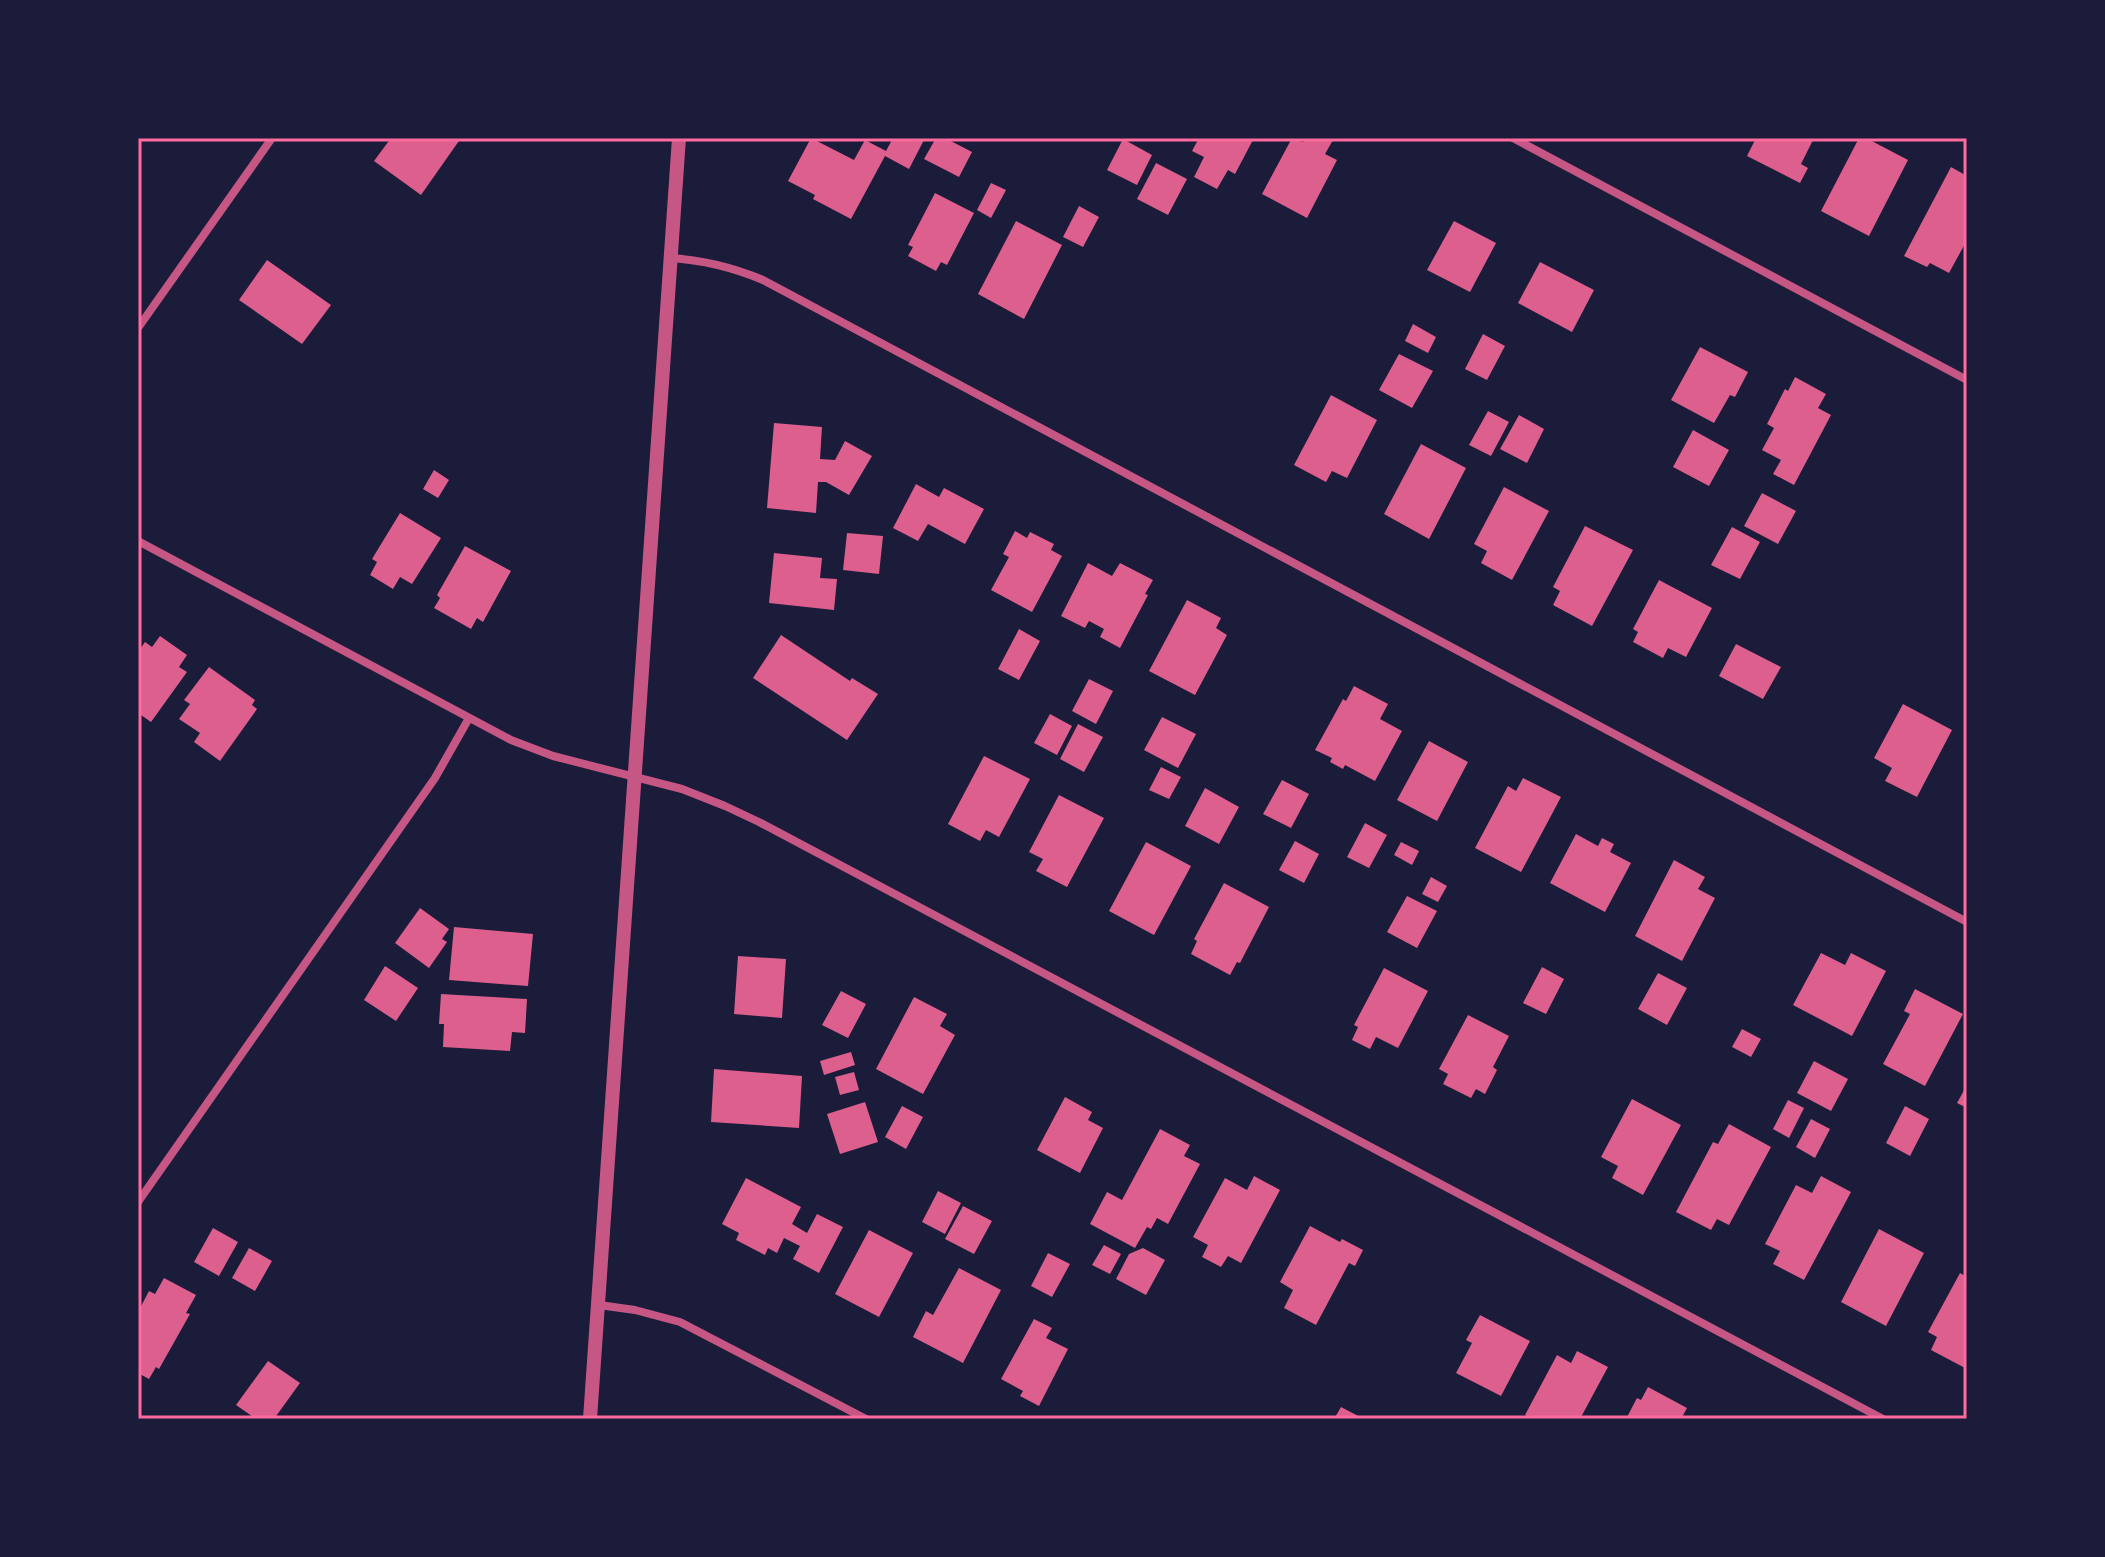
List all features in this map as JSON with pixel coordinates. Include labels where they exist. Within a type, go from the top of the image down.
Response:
[{"type":"street","points":[[138,328],[272,138]]},
{"type":"street","points":[[590,1419],[679,138]]},
{"type":"street","points":[[1513,138],[1967,380]]},
{"type":"street","points":[[670,258],[728,266],[763,280],[1967,922]]},
{"type":"street","points":[[138,541],[532,749],[701,795],[759,822],[1883,1419]]},
{"type":"street","points":[[138,1202],[421,799],[446,762],[469,718]]},
{"type":"street","points":[[599,1305],[635,1310],[680,1322],[866,1419]]},
{"type":"building","points":[[391,138],[461,138],[421,195],[374,161]]},
{"type":"building","points":[[811,138],[854,160],[865,140],[886,151],[893,138],[925,138],[909,169],[885,156],[851,219],[813,199],[815,195],[788,181]]},
{"type":"building","points":[[936,138],[945,138],[972,152],[959,177],[924,159]]},
{"type":"building","points":[[1199,138],[1254,138],[1235,174],[1228,170],[1217,189],[1194,177],[1204,157],[1192,151]]},
{"type":"building","points":[[1292,138],[1303,142],[1305,138],[1333,140],[1325,154],[1337,160],[1307,218],[1262,194]]},
{"type":"building","points":[[1756,138],[1814,138],[1801,164],[1808,168],[1800,183],[1747,156]]},
{"type":"building","points":[[1859,138],[1866,138],[1908,160],[1869,236],[1821,211]]},
{"type":"building","points":[[1123,139],[1152,155],[1137,185],[1107,170]]},
{"type":"building","points":[[1156,163],[1187,179],[1168,215],[1137,199]]},
{"type":"building","points":[[1951,167],[1967,176],[1967,240],[1949,273],[1930,263],[1927,267],[1904,256]]},
{"type":"building","points":[[991,183],[1006,190],[991,218],[977,210]]},
{"type":"building","points":[[935,193],[974,213],[947,265],[941,262],[936,271],[908,256],[913,247],[908,245]]},
{"type":"building","points":[[1079,206],[1099,217],[1083,247],[1063,237]]},
{"type":"building","points":[[1016,221],[1062,245],[1024,319],[978,294]]},
{"type":"building","points":[[1454,221],[1496,243],[1470,292],[1427,270]]},
{"type":"building","points":[[267,260],[331,305],[302,344],[239,300]]},
{"type":"building","points":[[1540,262],[1594,290],[1572,332],[1518,303]]},
{"type":"building","points":[[1413,324],[1436,337],[1428,353],[1405,341]]},
{"type":"building","points":[[1483,334],[1505,346],[1487,380],[1465,369]]},
{"type":"building","points":[[1700,347],[1748,372],[1735,397],[1730,395],[1714,423],[1671,400]]},
{"type":"building","points":[[1399,354],[1433,371],[1412,408],[1379,390]]},
{"type":"building","points":[[1795,377],[1826,394],[1818,408],[1831,415],[1794,485],[1773,474],[1781,460],[1762,450],[1774,428],[1767,424],[1785,389],[1788,391]]},
{"type":"building","points":[[1331,395],[1377,420],[1347,478],[1332,471],[1326,482],[1294,465]]},
{"type":"building","points":[[1488,411],[1509,422],[1491,456],[1469,445]]},
{"type":"building","points":[[1519,415],[1544,429],[1527,463],[1500,449]]},
{"type":"building","points":[[774,423],[822,427],[820,459],[835,460],[845,441],[872,456],[849,495],[826,482],[818,482],[816,513],[767,508]]},
{"type":"building","points":[[1693,430],[1729,450],[1709,486],[1673,467]]},
{"type":"building","points":[[1421,444],[1466,468],[1429,539],[1384,514]]},
{"type":"building","points":[[434,470],[449,480],[438,498],[423,489]]},
{"type":"building","points":[[916,484],[939,497],[944,488],[984,509],[965,544],[928,524],[918,541],[893,528]]},
{"type":"building","points":[[1504,487],[1549,511],[1512,580],[1481,563],[1487,551],[1474,544]]},
{"type":"building","points":[[1762,493],[1796,511],[1778,544],[1744,526]]},
{"type":"building","points":[[400,513],[441,538],[412,584],[400,577],[393,589],[370,575],[377,562],[372,559]]},
{"type":"building","points":[[1585,526],[1633,550],[1592,626],[1553,605],[1560,591],[1553,587]]},
{"type":"building","points":[[1732,527],[1760,542],[1740,579],[1711,565]]},
{"type":"building","points":[[1015,531],[1027,538],[1030,532],[1054,544],[1051,550],[1062,556],[1032,612],[991,590],[1009,557],[1003,554]]},
{"type":"building","points":[[847,533],[883,536],[879,574],[843,570]]},
{"type":"building","points":[[465,546],[511,571],[483,622],[477,618],[471,629],[434,608],[440,598],[437,595]]},
{"type":"building","points":[[774,553],[822,558],[820,578],[837,579],[834,610],[769,603]]},
{"type":"building","points":[[1088,563],[1112,576],[1120,563],[1153,580],[1120,648],[1100,637],[1104,629],[1089,621],[1085,628],[1061,616]]},
{"type":"building","points":[[1659,580],[1712,608],[1686,657],[1668,648],[1663,658],[1633,642],[1638,632],[1633,629]]},
{"type":"building","points":[[1187,600],[1221,618],[1216,628],[1227,635],[1195,695],[1149,671]]},
{"type":"building","points":[[1019,629],[1040,641],[1019,680],[998,669]]},
{"type":"building","points":[[781,635],[850,681],[852,678],[878,694],[847,740],[753,678]]},
{"type":"building","points":[[160,636],[187,655],[179,667],[187,672],[151,722],[138,713],[138,652],[145,642],[152,647]]},
{"type":"building","points":[[1736,644],[1781,667],[1763,699],[1719,676]]},
{"type":"building","points":[[209,667],[255,700],[252,705],[257,709],[220,761],[194,742],[200,733],[179,719],[190,704],[184,700]]},
{"type":"building","points":[[1089,679],[1113,691],[1096,724],[1072,711]]},
{"type":"building","points":[[1354,686],[1388,704],[1380,719],[1402,731],[1375,781],[1345,765],[1343,769],[1330,762],[1332,758],[1315,750],[1343,699],[1346,701]]},
{"type":"building","points":[[1903,704],[1952,730],[1917,797],[1885,781],[1892,768],[1874,758]]},
{"type":"building","points":[[1050,714],[1072,726],[1057,755],[1034,743]]},
{"type":"building","points":[[1162,717],[1196,734],[1178,768],[1144,750]]},
{"type":"building","points":[[1078,724],[1103,737],[1084,772],[1060,759]]},
{"type":"building","points":[[1429,741],[1468,762],[1437,821],[1397,800]]},
{"type":"building","points":[[984,756],[1030,779],[999,837],[986,830],[980,841],[948,824]]},
{"type":"building","points":[[1161,767],[1181,777],[1169,799],[1149,790]]},
{"type":"building","points":[[1523,778],[1561,797],[1521,872],[1475,848],[1508,786],[1516,791]]},
{"type":"building","points":[[1282,780],[1309,794],[1291,828],[1263,814]]},
{"type":"building","points":[[1205,788],[1239,807],[1219,844],[1185,826]]},
{"type":"building","points":[[1059,795],[1104,818],[1067,887],[1036,871],[1043,859],[1029,852]]},
{"type":"building","points":[[1365,823],[1387,835],[1369,868],[1347,857]]},
{"type":"building","points":[[1576,834],[1598,846],[1602,838],[1614,844],[1610,852],[1631,863],[1605,912],[1550,883]]},
{"type":"building","points":[[1295,841],[1319,854],[1304,883],[1279,870]]},
{"type":"building","points":[[1146,842],[1191,866],[1154,935],[1109,911]]},
{"type":"building","points":[[1401,842],[1419,851],[1412,865],[1394,855]]},
{"type":"building","points":[[1674,860],[1705,877],[1698,889],[1715,898],[1682,961],[1635,936]]},
{"type":"building","points":[[1431,877],[1447,886],[1438,902],[1422,894]]},
{"type":"building","points":[[1224,883],[1269,907],[1240,963],[1237,962],[1230,975],[1191,954],[1197,941],[1194,939]]},
{"type":"building","points":[[1407,896],[1437,911],[1417,948],[1387,932]]},
{"type":"building","points":[[420,908],[449,929],[442,939],[447,942],[429,968],[395,943]]},
{"type":"building","points":[[454,927],[533,934],[528,986],[449,980]]},
{"type":"building","points":[[1821,953],[1845,965],[1851,953],[1886,971],[1852,1036],[1793,1005]]},
{"type":"building","points":[[738,956],[786,959],[782,1018],[734,1014]]},
{"type":"building","points":[[385,966],[418,988],[396,1021],[364,1000]]},
{"type":"building","points":[[1542,967],[1564,979],[1546,1014],[1523,1003]]},
{"type":"building","points":[[1384,968],[1428,991],[1398,1048],[1376,1037],[1370,1049],[1352,1040],[1358,1027],[1354,1025]]},
{"type":"building","points":[[1658,973],[1687,988],[1667,1025],[1638,1009]]},
{"type":"building","points":[[1915,989],[1963,1014],[1925,1086],[1883,1064],[1910,1014],[1904,1011]]},
{"type":"building","points":[[841,991],[866,1004],[848,1038],[822,1025]]},
{"type":"building","points":[[441,994],[527,999],[525,1033],[512,1032],[510,1051],[443,1047],[444,1024],[439,1024]]},
{"type":"building","points":[[914,997],[947,1014],[940,1026],[955,1035],[923,1094],[876,1069]]},
{"type":"building","points":[[1468,1015],[1509,1036],[1493,1067],[1497,1070],[1485,1094],[1476,1089],[1471,1098],[1443,1084],[1448,1074],[1439,1069]]},
{"type":"building","points":[[1742,1029],[1761,1039],[1751,1057],[1732,1047]]},
{"type":"building","points":[[851,1052],[855,1065],[824,1075],[820,1061]]},
{"type":"building","points":[[1814,1061],[1848,1079],[1831,1111],[1797,1093]]},
{"type":"building","points":[[714,1069],[802,1076],[799,1128],[711,1122]]},
{"type":"building","points":[[854,1072],[859,1090],[840,1095],[835,1077]]},
{"type":"building","points":[[1967,1085],[1967,1108],[1957,1103]]},
{"type":"building","points":[[1065,1097],[1092,1112],[1088,1120],[1103,1128],[1080,1173],[1037,1150]]},
{"type":"building","points":[[1632,1099],[1681,1125],[1643,1195],[1612,1178],[1618,1166],[1601,1157]]},
{"type":"building","points":[[1788,1100],[1804,1108],[1789,1138],[1773,1129]]},
{"type":"building","points":[[865,1102],[878,1142],[840,1154],[827,1114]]},
{"type":"building","points":[[902,1106],[923,1117],[906,1149],[885,1137]]},
{"type":"building","points":[[1905,1106],[1929,1119],[1910,1156],[1886,1143]]},
{"type":"building","points":[[1811,1119],[1830,1129],[1815,1158],[1796,1147]]},
{"type":"building","points":[[1729,1124],[1771,1147],[1729,1225],[1717,1219],[1711,1230],[1676,1212],[1713,1142],[1718,1144]]},
{"type":"building","points":[[1160,1129],[1190,1145],[1184,1156],[1200,1164],[1168,1224],[1157,1218],[1151,1229],[1147,1227],[1135,1248],[1090,1224],[1107,1192],[1122,1200]]},
{"type":"building","points":[[1254,1176],[1280,1190],[1241,1263],[1228,1256],[1221,1267],[1202,1257],[1208,1245],[1193,1237],[1225,1178],[1247,1190]]},
{"type":"building","points":[[1821,1176],[1851,1192],[1804,1280],[1773,1264],[1780,1251],[1765,1244],[1796,1185],[1812,1193]]},
{"type":"building","points":[[746,1178],[801,1207],[792,1224],[807,1233],[817,1214],[843,1227],[819,1273],[793,1259],[800,1246],[784,1238],[777,1253],[768,1248],[765,1255],[736,1240],[739,1233],[722,1224]]},
{"type":"building","points":[[938,1191],[961,1203],[945,1234],[922,1222]]},
{"type":"building","points":[[963,1206],[992,1221],[974,1254],[945,1239]]},
{"type":"building","points":[[1310,1226],[1363,1250],[1355,1266],[1349,1263],[1316,1325],[1284,1308],[1293,1290],[1280,1282]]},
{"type":"building","points":[[213,1228],[238,1242],[219,1276],[194,1262]]},
{"type":"building","points":[[1879,1229],[1924,1253],[1886,1326],[1841,1302]]},
{"type":"building","points":[[869,1230],[913,1253],[879,1317],[835,1294]]},
{"type":"building","points":[[1104,1245],[1121,1254],[1110,1274],[1092,1265]]},
{"type":"building","points":[[249,1248],[272,1261],[255,1291],[232,1278]]},
{"type":"building","points":[[1143,1248],[1165,1260],[1146,1295],[1116,1279],[1129,1254]]},
{"type":"building","points":[[1048,1253],[1070,1264],[1052,1297],[1031,1286]]},
{"type":"building","points":[[959,1268],[1001,1290],[963,1363],[913,1337],[926,1311],[933,1315]]},
{"type":"building","points":[[1960,1273],[1967,1277],[1965,1368],[1931,1350],[1937,1337],[1928,1332]]},
{"type":"building","points":[[164,1278],[196,1295],[186,1313],[190,1314],[159,1369],[156,1367],[149,1379],[138,1373],[138,1312],[149,1291],[155,1294]]},
{"type":"building","points":[[1480,1315],[1530,1341],[1501,1396],[1456,1373],[1472,1343],[1466,1340]]},
{"type":"building","points":[[1034,1319],[1052,1328],[1046,1338],[1068,1349],[1039,1406],[1020,1396],[1023,1391],[1001,1379]]},
{"type":"building","points":[[1577,1351],[1608,1367],[1580,1419],[1533,1419],[1525,1415],[1557,1355],[1571,1363]]},
{"type":"building","points":[[268,1361],[300,1383],[274,1419],[256,1419],[236,1405]]},
{"type":"building","points":[[1648,1387],[1687,1408],[1681,1419],[1626,1419],[1637,1398],[1641,1400]]},
{"type":"building","points":[[1341,1407],[1364,1419],[1334,1419]]}]
